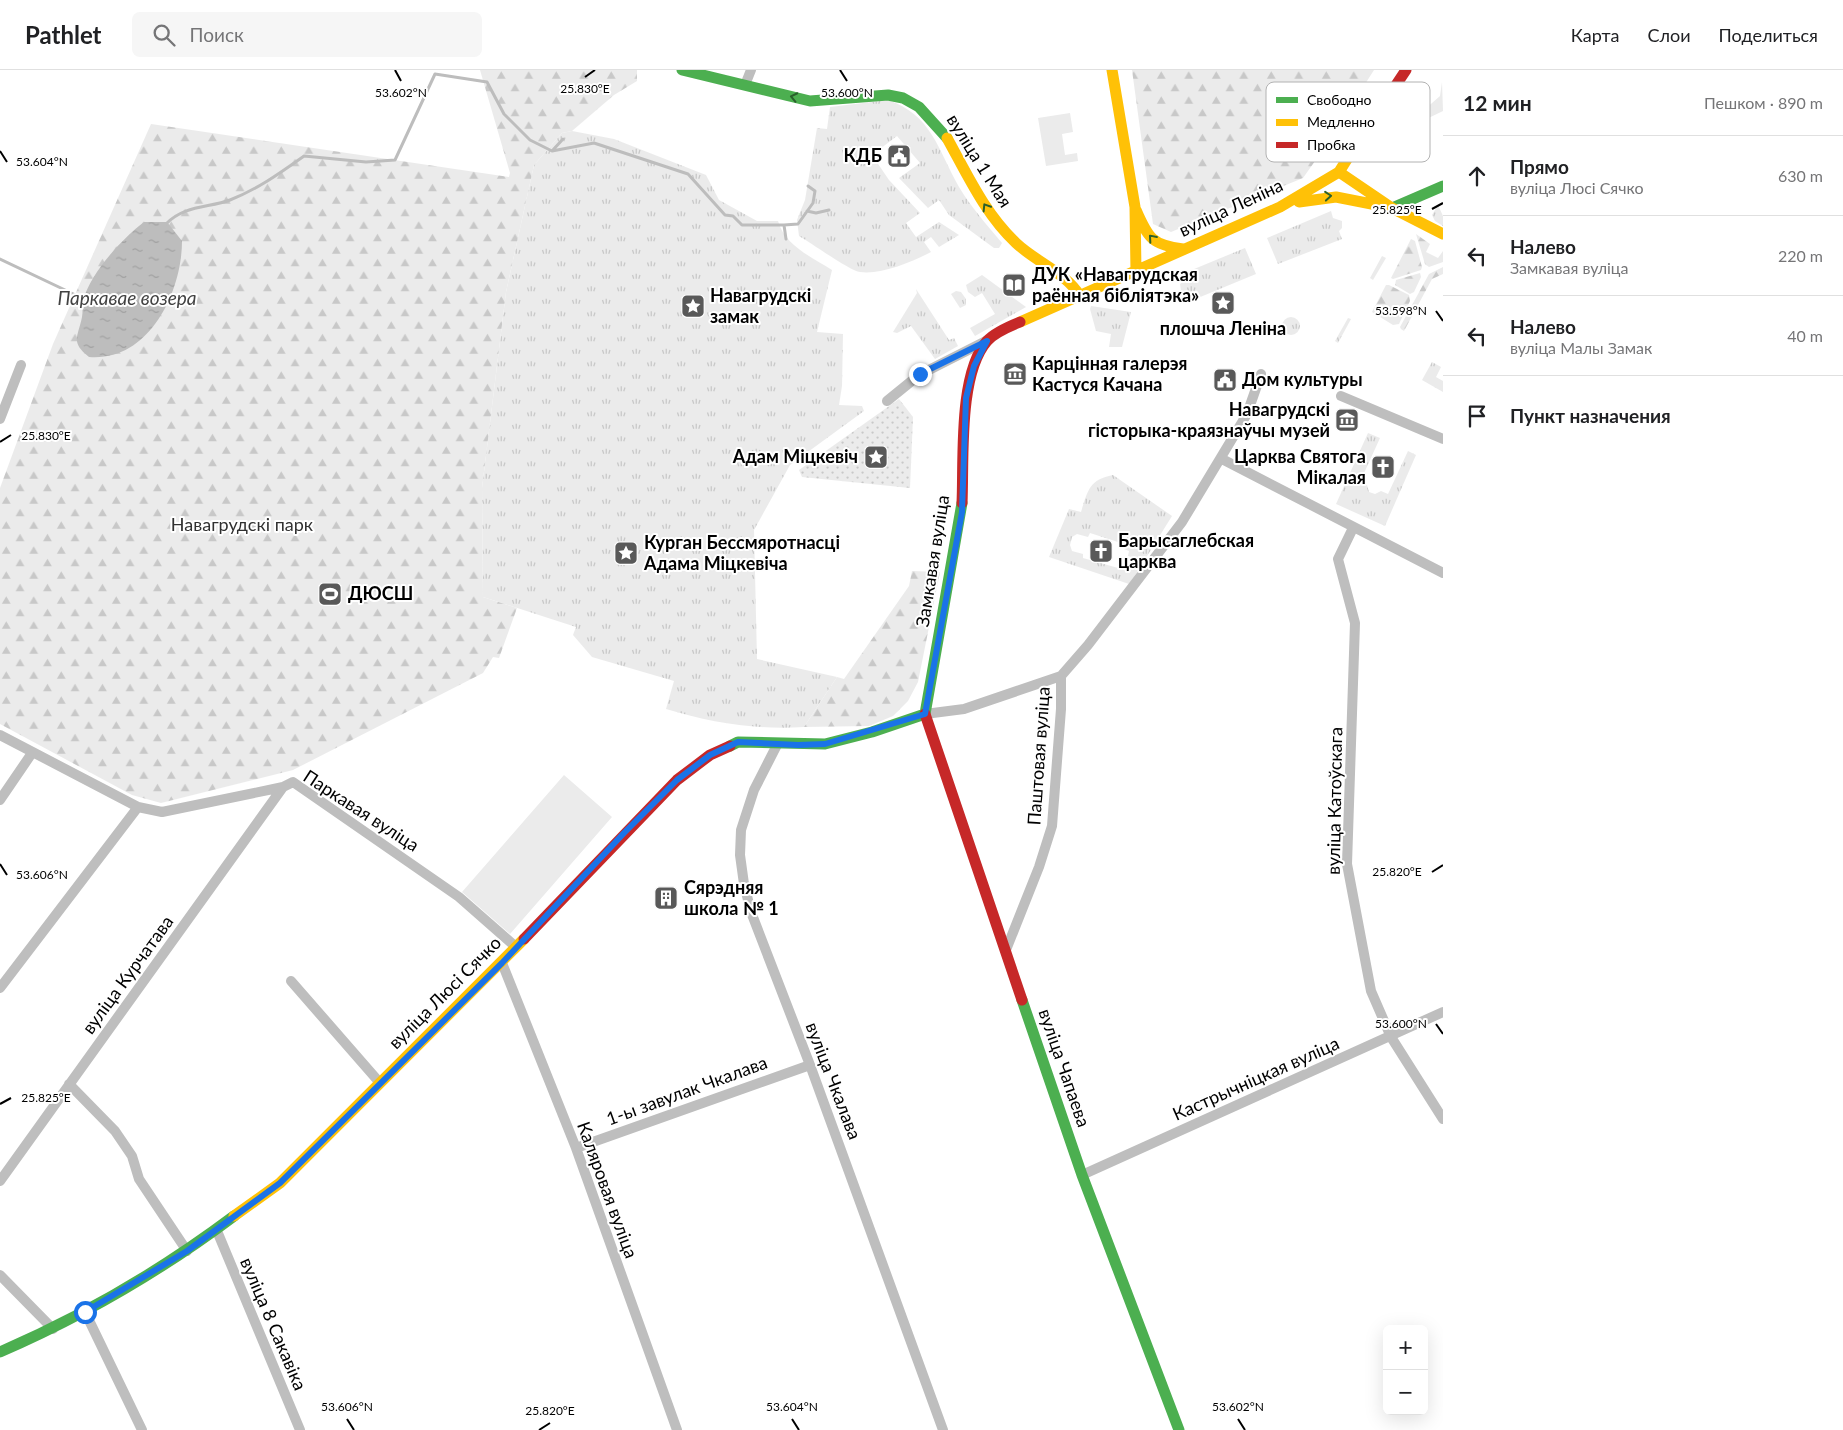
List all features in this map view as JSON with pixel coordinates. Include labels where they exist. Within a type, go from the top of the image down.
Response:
[{"type":"main road","name":"вуліца 1 Мая","points":[[682,70],[810,101],[888,96],[903,98],[919,107],[946,136],[988,211],[1018,244],[1072,285],[1080,296]]},
{"type":"main road","points":[[1112,70],[1134,207],[1136,271]]},
{"type":"main road","points":[[1398,82],[1406,70]]},
{"type":"main road","points":[[1347,162],[1343,174],[1392,208],[1443,234]]},
{"type":"main road","name":"вуліца Леніна","points":[[1136,271],[1280,207],[1323,182],[1343,174]]},
{"type":"main road","points":[[1280,207],[1315,197],[1341,195],[1392,208],[1443,186]]},
{"type":"main road","points":[[1134,207],[1149,237],[1155,243],[1183,249]]},
{"type":"main road","name":"Замкавая вуліца","points":[[925,714],[962,512],[966,398],[974,366],[987,341],[1008,327],[1136,271]]},
{"type":"main road","name":"вуліца Люсі Сячко","points":[[0,1352],[53,1329],[85,1312],[187,1251],[217,1231],[280,1183],[502,963],[624,833],[677,780],[710,755],[738,742],[825,744],[925,714]]},
{"type":"main road","name":"вуліца Чапаева","points":[[925,714],[1082,1175],[1180,1430]]},
{"type":"street","points":[[745,85],[751,70]]},
{"type":"street","points":[[887,401],[920,374],[987,341]]},
{"type":"street","points":[[0,419],[21,365]]},
{"type":"street","name":"Паштовая вуліца","points":[[925,714],[964,709],[1061,676],[1088,645],[1182,522],[1222,459],[1247,414],[1261,374]]},
{"type":"street","points":[[1341,396],[1443,439]]},
{"type":"street","points":[[1222,459],[1443,573]]},
{"type":"street","name":"вуліца Катоўскага","points":[[1353,528],[1338,559],[1355,622],[1347,864],[1371,991],[1391,1037],[1443,1119]]},
{"type":"street","name":"Паштовая вуліца","points":[[1006,950],[1039,867],[1052,826],[1061,709],[1061,676]]},
{"type":"street","name":"Паркавая вуліца","points":[[0,735],[138,807],[162,812],[283,788],[293,782],[459,897],[516,947]]},
{"type":"street","name":"вуліца Чкалава","points":[[778,743],[754,790],[741,830],[740,856],[744,884],[751,912],[810,1065],[943,1430]]},
{"type":"street","points":[[0,800],[32,753]]},
{"type":"street","name":"вуліца Курчатава","points":[[0,1181],[283,788]]},
{"type":"street","points":[[0,988],[138,807]]},
{"type":"street","name":"Каляровая вуліца","points":[[502,963],[576,1148],[677,1430]]},
{"type":"street","points":[[291,981],[380,1083]]},
{"type":"street","name":"Кастрычніцкая вуліца","points":[[1082,1175],[1443,1012]]},
{"type":"street","name":"1-ы завулак Чкалава","points":[[576,1148],[810,1065]]},
{"type":"street","points":[[70,1084],[115,1131],[132,1156],[139,1180],[187,1251]]},
{"type":"street","name":"вуліца 8 Сакавіка","points":[[217,1231],[300,1430]]},
{"type":"street","points":[[0,1275],[53,1329]]},
{"type":"street","points":[[85,1312],[142,1430]]},
{"type":"green space","name":"Навагрудскі парк","points":[[480,70],[637,70],[637,81],[614,95],[572,131],[562,133],[534,165],[506,292],[482,488],[483,597],[517,608],[499,658],[493,657],[483,673],[293,770],[161,803],[132,795],[0,724],[0,488],[53,344],[151,124],[509,177],[510,173]]},
{"type":"green space","points":[[1132,70],[1374,70],[1366,82],[1266,82],[1266,162],[1314,162],[1303,178],[1171,232],[1153,224]]},
{"type":"green space","points":[[1442,82],[1443,111],[1430,117],[1430,105],[1440,96]]},
{"type":"green space","points":[[888,100],[915,115],[924,124],[939,147],[959,187],[979,216],[1002,243],[999,248],[994,248],[949,215],[939,200],[928,208],[899,178],[920,163],[897,136],[872,155],[889,180],[920,213],[906,223],[916,237],[939,222],[959,235],[939,247],[931,237],[924,242],[931,252],[915,260],[877,272],[860,272],[848,267],[799,236],[797,220],[805,200],[817,128],[827,129],[830,107]]},
{"type":"green space","points":[[1070,113],[1073,132],[1062,134],[1065,155],[1077,153],[1078,161],[1046,166],[1038,118]]},
{"type":"green space","points":[[572,131],[614,139],[706,175],[719,200],[757,221],[778,221],[782,230],[793,244],[832,270],[817,332],[843,334],[842,386],[839,405],[862,406],[864,411],[790,465],[754,530],[757,659],[837,677],[804,727],[768,727],[717,722],[666,709],[674,681],[592,657],[573,635],[576,627],[483,597],[482,488],[506,292],[534,165],[562,133]]},
{"type":"green space","points":[[1438,205],[1443,216],[1443,226],[1435,221],[1432,215]]},
{"type":"green space","points":[[1331,211],[1333,218],[1342,221],[1342,228],[1339,231],[1342,239],[1278,264],[1267,238]]},
{"type":"green space","points":[[1416,234],[1430,244],[1426,252],[1438,258],[1443,251],[1443,262],[1429,267],[1425,264]]},
{"type":"green space","points":[[1411,239],[1415,241],[1422,267],[1421,270],[1393,279],[1391,278]]},
{"type":"green space","points":[[1245,248],[1256,274],[1193,300],[1190,294],[1181,291],[1180,284],[1185,280],[1182,274]]},
{"type":"green space","points":[[1382,256],[1386,258],[1373,280],[1370,278]]},
{"type":"green space","points":[[1443,267],[1443,274],[1432,279],[1404,331],[1400,327],[1429,274]]},
{"type":"green space","points":[[1420,273],[1421,277],[1414,292],[1410,294],[1395,285],[1396,280]]},
{"type":"green space","points":[[982,275],[1026,307],[975,336],[970,328],[995,314],[982,293],[975,297],[968,292],[966,285]]},
{"type":"green space","points":[[1386,285],[1409,295],[1410,301],[1399,324],[1393,325],[1372,312]]},
{"type":"green space","points":[[916,289],[949,340],[954,338],[958,346],[935,359],[911,326],[897,333],[893,332],[917,293]]},
{"type":"green space","points":[[956,291],[961,292],[966,299],[966,305],[960,308],[951,294]]},
{"type":"green space","points":[[1091,306],[1131,312],[1122,347],[1109,347],[1111,334],[1096,331],[1090,309]]},
{"type":"green space","points":[[1291,317],[1297,320],[1300,326],[1297,332],[1291,335],[1285,332],[1282,326],[1285,320]]},
{"type":"green space","points":[[1348,318],[1351,319],[1338,343],[1335,341]]},
{"type":"green space","points":[[1432,362],[1441,367],[1436,377],[1443,381],[1443,392],[1422,380]]},
{"type":"green space","points":[[899,399],[913,417],[910,488],[802,477],[799,470]]},
{"type":"green space","points":[[1368,433],[1380,438],[1360,482],[1367,485],[1369,492],[1375,494],[1381,491],[1388,494],[1408,451],[1416,455],[1385,526],[1336,504]]},
{"type":"green space","points":[[1113,475],[1172,516],[1144,561],[1128,556],[1129,551],[1124,549],[1127,537],[1120,534],[1118,542],[1090,533],[1088,537],[1077,534],[1072,537],[1070,545],[1072,551],[1083,554],[1083,558],[1118,568],[1120,563],[1126,564],[1127,559],[1142,565],[1129,584],[1049,557],[1069,509],[1081,512],[1088,492],[1094,483]]},
{"type":"green space","points":[[912,571],[940,572],[918,682],[908,701],[893,716],[869,726],[804,727],[837,677],[844,679],[909,586]]},
{"type":"green space","points":[[564,775],[612,817],[510,934],[462,892]]},
{"type":"water","name":"Паркавае возера","points":[[144,222],[167,222],[182,241],[176,281],[168,301],[158,320],[145,336],[129,348],[110,356],[89,357],[77,343],[83,301],[87,290],[92,279],[108,257]]},
{"type":"waterway","points":[[166,224],[181,213],[222,203],[250,191],[304,156],[366,162],[395,160],[435,74],[487,82],[504,114],[530,140],[552,151],[594,143],[688,174],[725,215],[733,216],[742,225],[784,225],[786,239]]},
{"type":"waterway","points":[[552,151],[563,139]]},
{"type":"waterway","points":[[784,225],[798,224],[813,203],[815,191],[808,186]]},
{"type":"waterway","points":[[807,211],[816,213],[829,210]]},
{"type":"waterway","points":[[0,259],[84,299],[88,299]]},
{"type":"traffic: fast","points":[[682,70],[810,101],[888,95],[903,98],[919,107],[947,138]]},
{"type":"traffic: fast","points":[[1392,208],[1443,186]]},
{"type":"traffic: fast","points":[[730,746],[738,742],[825,744],[872,732],[925,714],[962,503]]},
{"type":"traffic: fast","points":[[1022,1000],[1082,1175],[1179,1430]]},
{"type":"traffic: fast","points":[[0,1352],[61,1323],[121,1291],[179,1255],[234,1216]]},
{"type":"traffic: slow","points":[[1112,70],[1135,207],[1136,271]]},
{"type":"traffic: slow","points":[[947,138],[977,193],[1005,232],[1024,250],[1066,280],[1080,296]]},
{"type":"traffic: slow","points":[[1020,322],[1280,207],[1339,172],[1345,162]]},
{"type":"traffic: slow","points":[[1339,172],[1392,208],[1443,234]]},
{"type":"traffic: slow","points":[[1299,202],[1336,197],[1392,208]]},
{"type":"traffic: slow","points":[[1136,210],[1152,238],[1164,245],[1183,249]]},
{"type":"traffic: slow","points":[[234,1216],[280,1183],[524,939]]},
{"type":"traffic: jam","points":[[1398,82],[1406,70]]},
{"type":"traffic: jam","points":[[962,503],[964,419],[971,374],[978,356],[987,341],[998,332],[1020,322]]},
{"type":"traffic: jam","points":[[925,714],[1022,1000]]},
{"type":"traffic: jam","points":[[524,939],[677,780],[710,755],[730,746]]},
{"type":"place","name":"КДБ","points":[[899,156]]},
{"type":"place","name":"ДУК «Навагрудская раённая бібліятэка»","points":[[1014,285]]},
{"type":"place","name":"плошча Леніна","points":[[1223,303]]},
{"type":"place","name":"Навагрудскі замак","points":[[693,306]]},
{"type":"place","name":"Карцінная галерэя Кастуся Качана","points":[[1015,374]]},
{"type":"place","name":"Дом культуры","points":[[1225,380]]},
{"type":"place","name":"Навагрудскі гісторыка-краязнаўчы музей","points":[[1347,420]]},
{"type":"place","name":"Адам Міцкевіч","points":[[876,457]]},
{"type":"place","name":"Царква Святога Мікалая","points":[[1383,467]]},
{"type":"place","name":"Барысаглебская царква","points":[[1101,551]]},
{"type":"place","name":"Курган Бессмяротнасці Адама Міцкевіча","points":[[626,553]]},
{"type":"place","name":"ДЮСШ","points":[[330,594]]},
{"type":"place","name":"Сярэдняя школа № 1","points":[[666,898]]},
{"type":"route","points":[[85,1312],[187,1251],[217,1231],[280,1183],[502,963],[624,833],[677,780],[710,755],[738,742],[798,745],[825,744],[872,732],[925,714],[962,512],[966,398],[974,366],[987,341],[920,374]]}]
